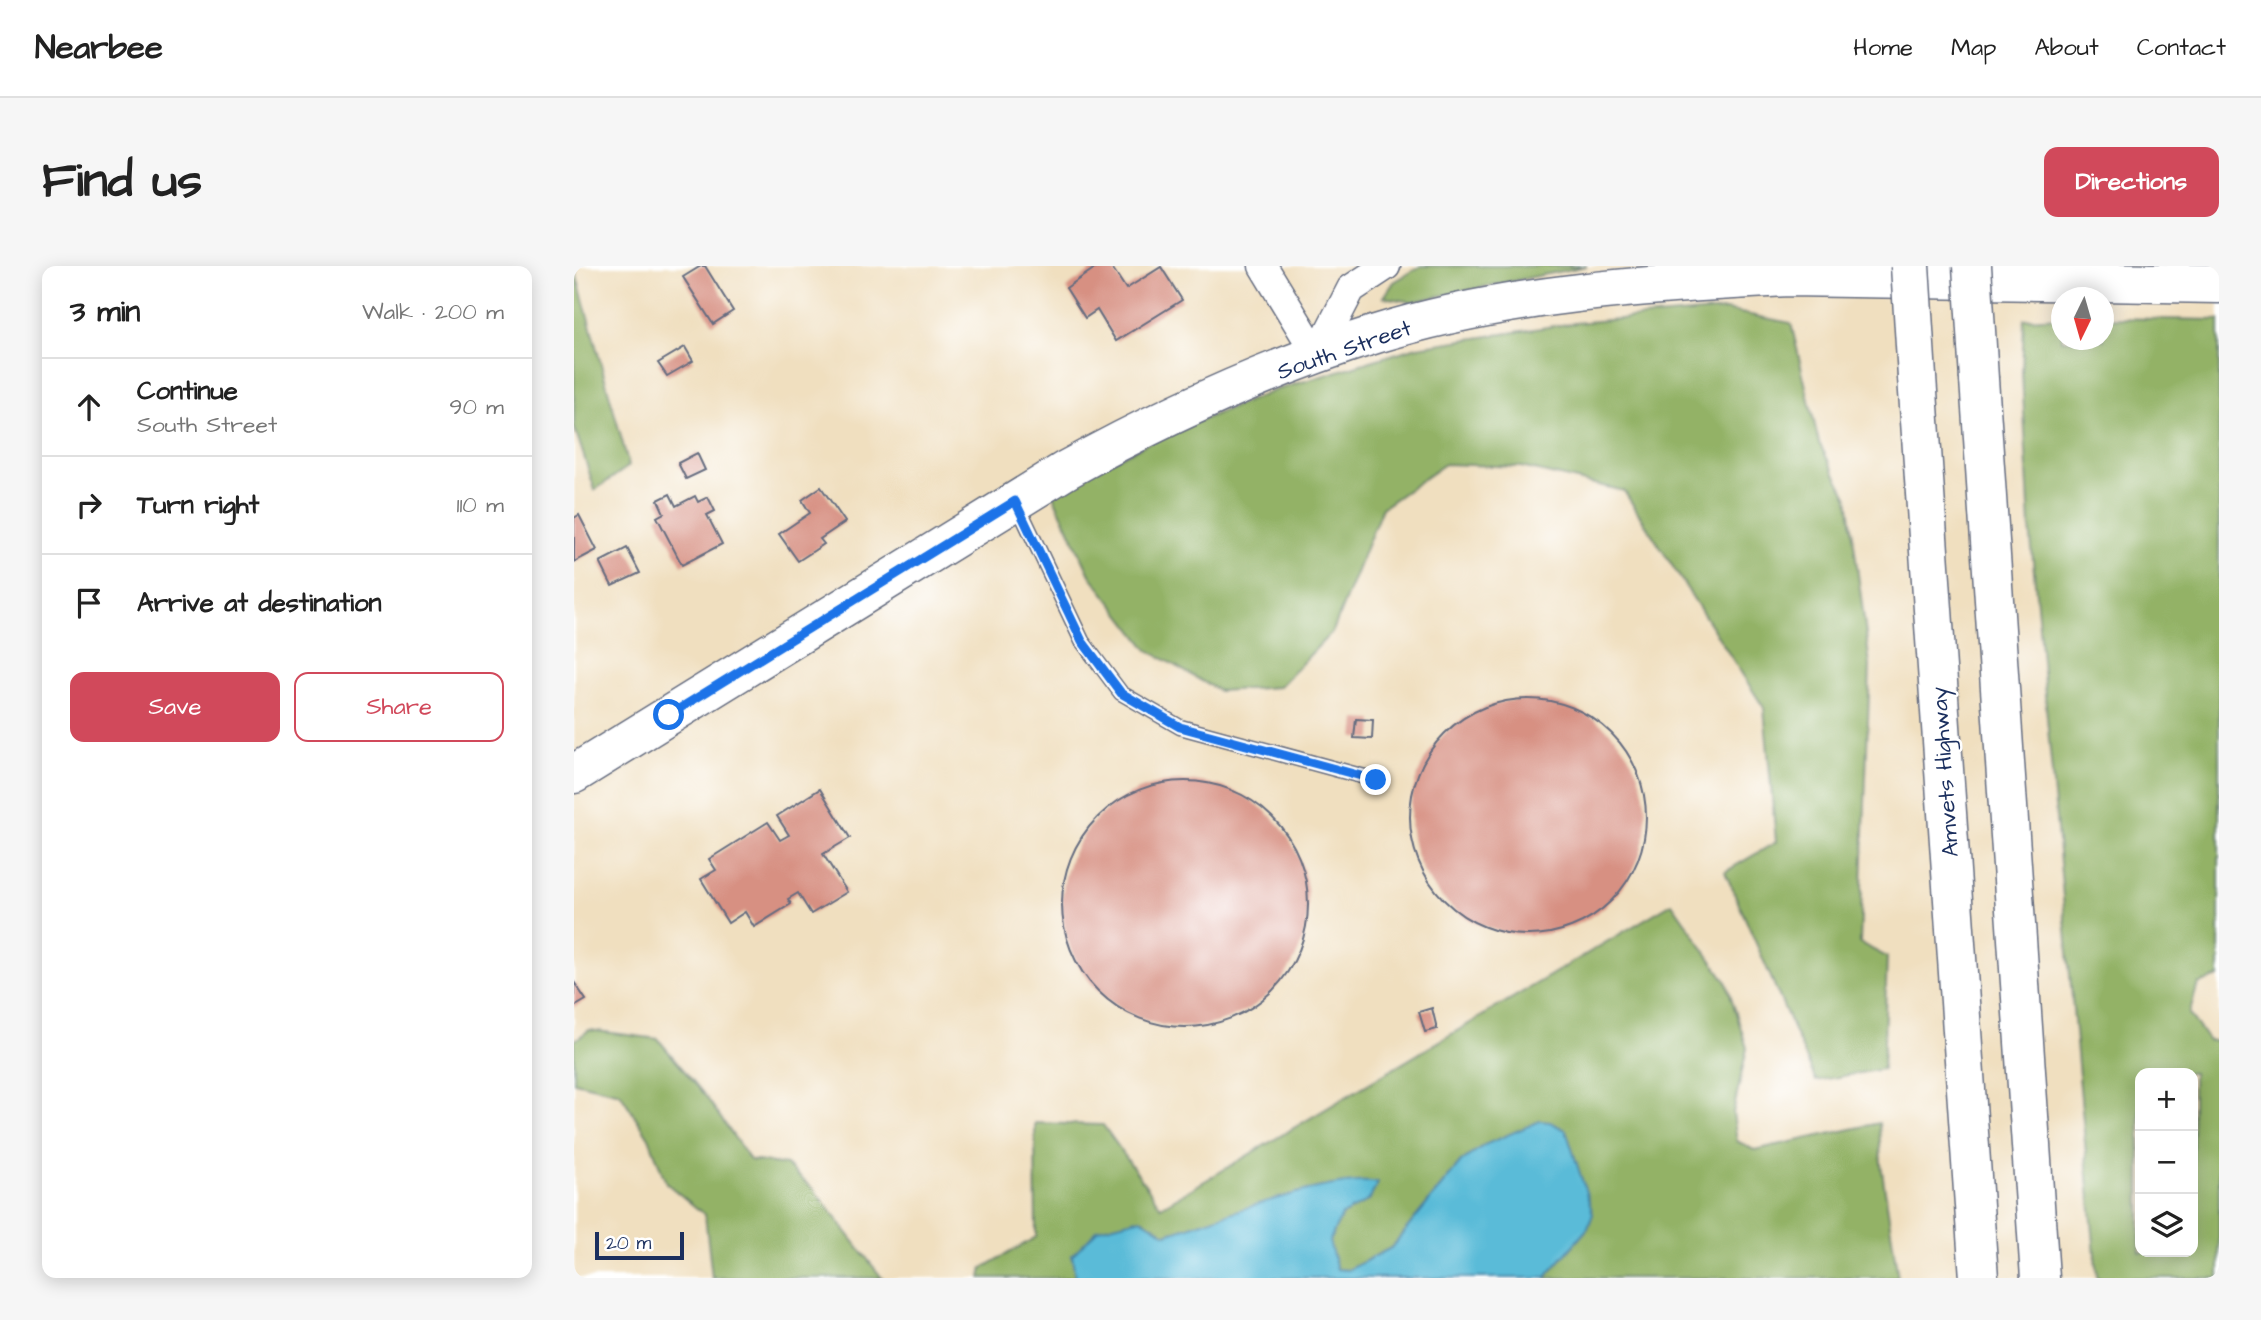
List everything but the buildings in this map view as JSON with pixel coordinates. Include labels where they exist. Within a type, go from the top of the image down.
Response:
[{"type":"main road","name":"Amvets Highway","points":[[1910,266],[1979,1278]]},
{"type":"main road","points":[[1972,266],[2040,1278]]},
{"type":"main road","name":"South Street","points":[[574,774],[1015,501],[1121,439],[1317,355],[1377,334],[1437,319],[1563,296],[1659,284],[1789,277],[2219,284]]},
{"type":"street","points":[[1263,266],[1317,355]]},
{"type":"street","points":[[1317,355],[1351,289],[1386,266]]},
{"type":"lane","points":[[1015,501],[1082,641],[1121,693],[1180,727],[1376,780]]},
{"type":"green space","points":[[574,266],[629,466],[595,490],[574,426]]},
{"type":"green space","points":[[1421,266],[1587,266],[1411,302],[1384,297],[1394,282]]},
{"type":"green space","points":[[1725,310],[1791,323],[1819,443],[1848,498],[1870,665],[1860,943],[1887,957],[1883,1069],[1816,1081],[1725,872],[1776,842],[1764,708],[1624,491],[1521,467],[1445,464],[1382,508],[1333,631],[1279,687],[1219,691],[1148,650],[1090,575],[1051,491],[1164,435],[1276,390],[1417,347],[1574,323]]},
{"type":"green space","points":[[2051,318],[2051,350],[2114,350],[2114,318],[2219,320],[2219,977],[2198,984],[2189,1014],[2209,1041],[2219,1041],[2219,1278],[2097,1278],[2030,527],[2022,374],[2024,319]]},
{"type":"green space","points":[[1672,903],[1726,981],[1747,1048],[1733,1113],[1737,1141],[1754,1150],[1879,1123],[1881,1164],[1898,1278],[1545,1278],[1588,1228],[1484,1145],[1461,1162],[1391,1248],[1348,1270],[1337,1269],[1328,1241],[1342,1215],[1369,1200],[1377,1183],[1307,1191],[1166,1234],[1141,1218],[1072,1255],[1075,1278],[981,1278],[983,1268],[1036,1237],[1035,1123],[1103,1125],[1161,1207]]},
{"type":"green space","points":[[589,1030],[658,1039],[707,1098],[750,1160],[786,1165],[814,1190],[882,1278],[712,1278],[705,1215],[666,1183],[649,1138],[620,1093],[574,1082],[574,1041]]},
{"type":"water","points":[[1540,1121],[1550,1122],[1566,1130],[1593,1214],[1588,1228],[1545,1278],[1075,1278],[1072,1255],[1098,1229],[1141,1218],[1166,1234],[1303,1191],[1357,1182],[1378,1183],[1369,1200],[1342,1215],[1329,1241],[1337,1269],[1348,1270],[1391,1248],[1461,1162],[1484,1145]]},
{"type":"route","points":[[669,715],[1015,501],[1082,641],[1121,693],[1180,727],[1376,780]]}]
